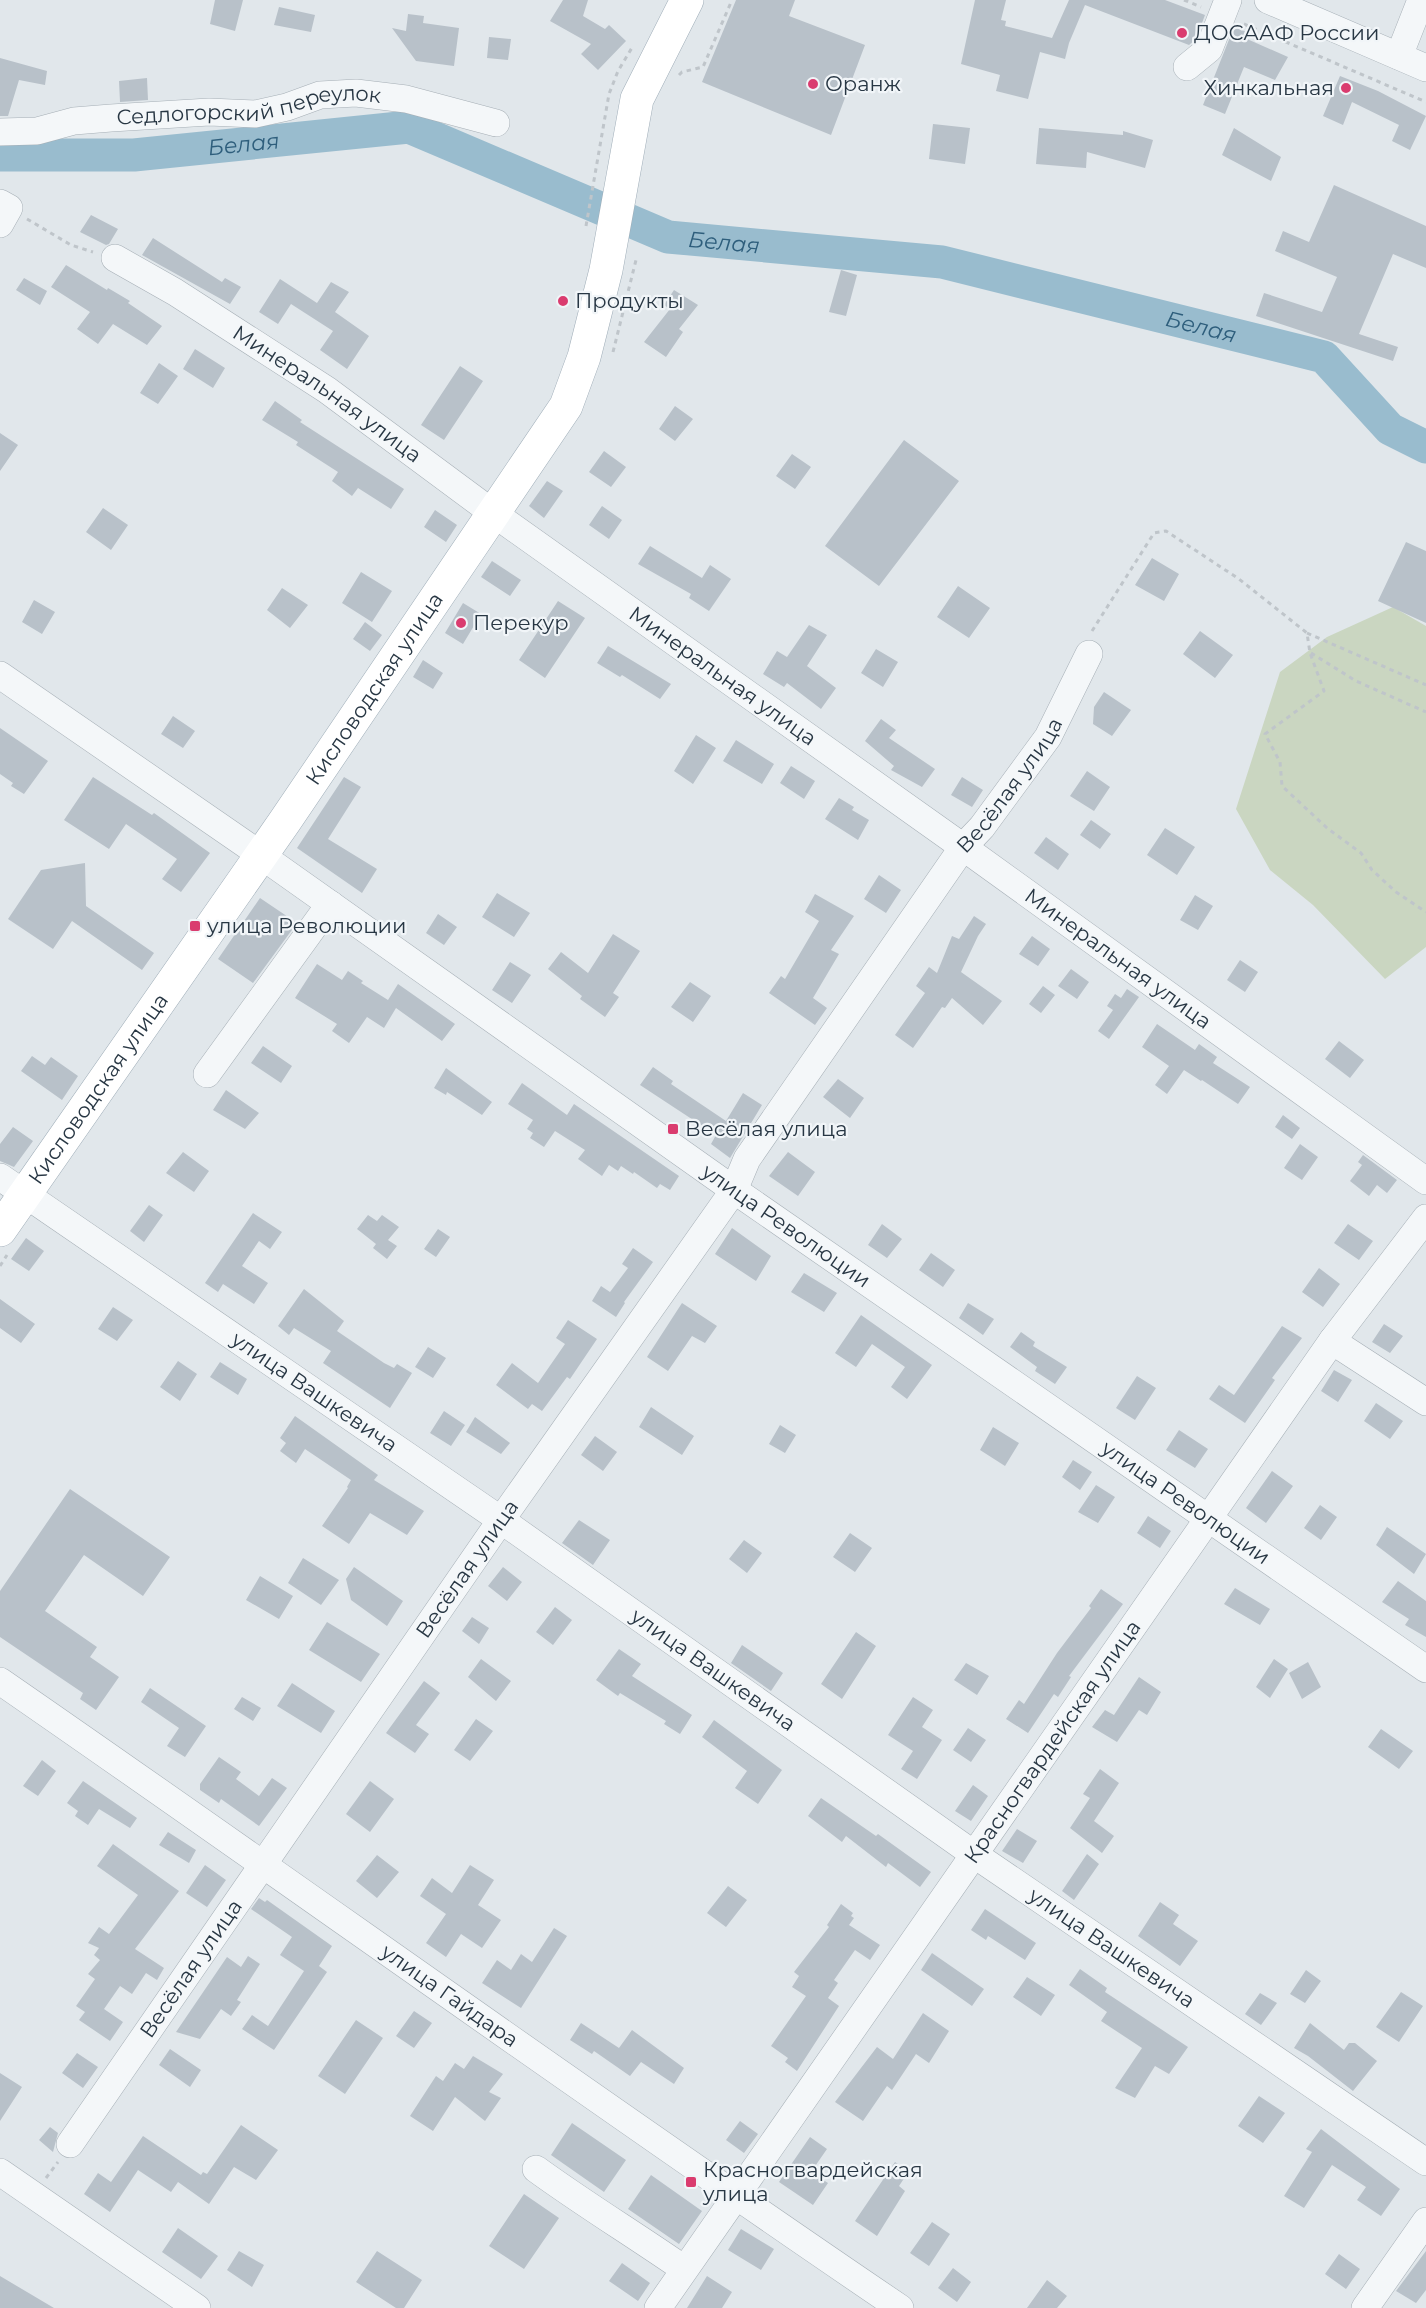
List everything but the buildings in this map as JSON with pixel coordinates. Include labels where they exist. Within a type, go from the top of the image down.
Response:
[{"type":"main road","name":"Кисловодская улица","points":[[0,1230],[12,1186],[261,855],[566,406],[584,357],[606,270],[623,97],[687,0]]},
{"type":"street","points":[[1268,0],[1312,8],[1391,53],[1426,68]]},
{"type":"street","points":[[1391,53],[1404,0]]},
{"type":"street","points":[[1391,53],[1421,0]]},
{"type":"street","points":[[1187,67],[1209,49],[1225,8]]},
{"type":"street","name":"Седлогорский переулок","points":[[0,132],[37,131],[74,121],[111,118],[208,112],[255,114],[287,107],[320,95],[356,93],[406,99],[495,123]]},
{"type":"street","name":"Минеральная улица","points":[[115,258],[175,292],[327,390],[493,513],[963,847],[1426,1181]]},
{"type":"street","name":"Весёлая улица","points":[[70,2144],[501,1520],[734,1190],[747,1159],[963,847],[982,827],[1048,737],[1089,654]]},
{"type":"street","name":"улица Революции","points":[[0,675],[261,855],[734,1190],[1426,1670]]},
{"type":"street","points":[[207,1074],[330,904]]},
{"type":"street","name":"улица Вашкевича","points":[[12,1186],[501,1520],[975,1855],[1426,2162]]},
{"type":"street","name":"Красногвардейская улица","points":[[658,2308],[1332,1341],[1426,1218]]},
{"type":"street","points":[[1332,1341],[1426,1402]]},
{"type":"street","name":"улица Гайдара","points":[[0,1681],[265,1864],[735,2196],[900,2308]]},
{"type":"street","points":[[536,2169],[603,2217],[684,2269]]},
{"type":"street","points":[[0,2172],[197,2308]]},
{"type":"street","points":[[1365,2308],[1426,2221]]},
{"type":"path","points":[[676,77],[682,72],[703,66],[732,0]]},
{"type":"path","points":[[1184,0],[1225,8],[1426,102]]},
{"type":"path","points":[[585,231],[623,97]]},
{"type":"path","points":[[3,212],[71,245],[115,258]]},
{"type":"path","points":[[1089,654],[1084,645],[1154,533],[1166,531],[1239,579],[1307,633],[1426,685]]},
{"type":"path","points":[[1307,633],[1310,652],[1324,691],[1264,734],[1281,762],[1281,786],[1327,828],[1361,853],[1372,870],[1396,892],[1426,912]]},
{"type":"path","points":[[1310,652],[1356,681],[1426,712]]},
{"type":"path","points":[[42,2185],[70,2144]]},
{"type":"green space","points":[[1393,607],[1426,626],[1426,947],[1385,979],[1313,905],[1270,870],[1236,809],[1280,672],[1327,637]]},
{"type":"waterway","name":"Белая","points":[[0,155],[134,155],[409,127],[668,237],[942,262],[1324,357],[1390,429],[1426,447]]},
{"type":"place","name":"ДОСААФ России","points":[[1182,33]]},
{"type":"place","name":"Оранж","points":[[813,84]]},
{"type":"place","name":"Хинкальная","points":[[1346,88]]},
{"type":"place","name":"Продукты","points":[[563,301]]},
{"type":"place","name":"Перекур","points":[[461,623]]},
{"type":"place","name":"улица Революции","points":[[195,926]]},
{"type":"place","name":"Весёлая улица","points":[[673,1129]]},
{"type":"place","name":"Красногвардейская улица","points":[[691,2182]]}]
